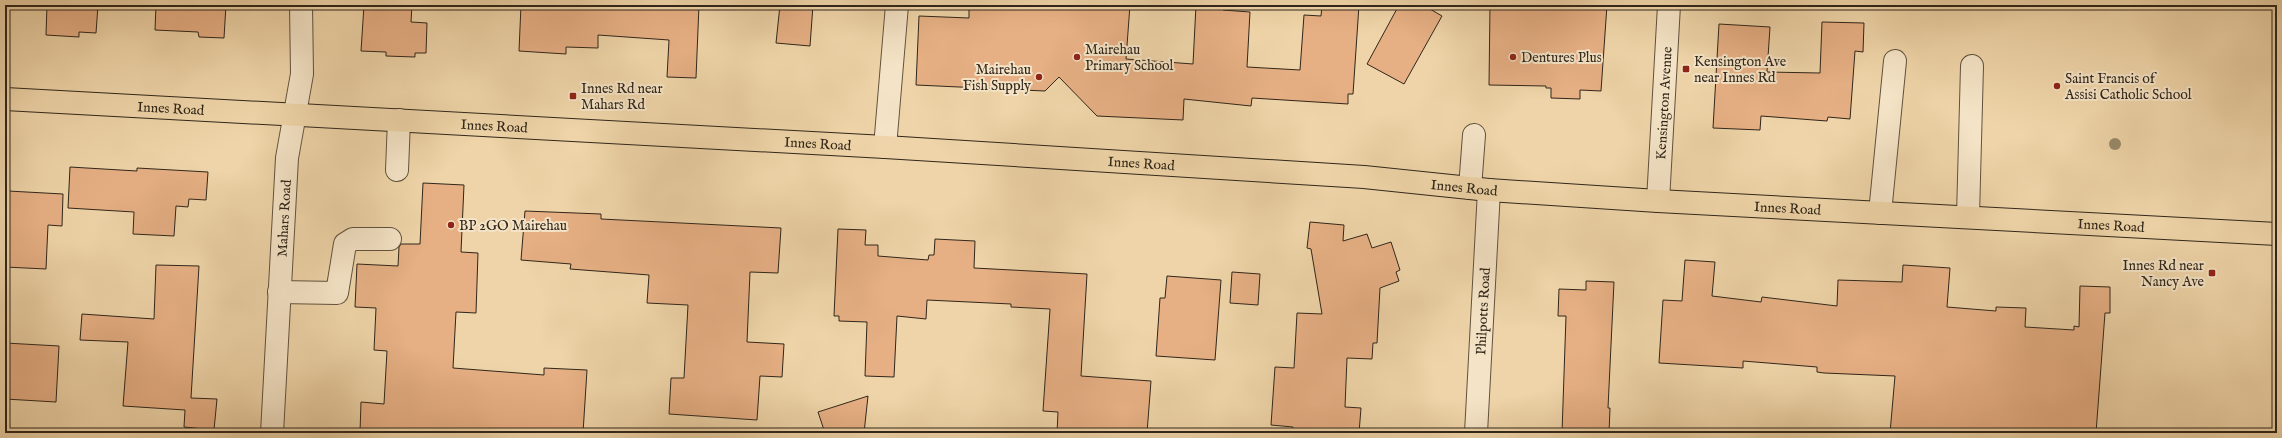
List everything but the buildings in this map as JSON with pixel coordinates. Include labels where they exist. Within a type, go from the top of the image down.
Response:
[{"type":"main road","name":"Innes Road","points":[[5,99],[885,147],[1364,177],[1480,189],[1658,201],[1880,213],[1968,216],[2277,234]]},
{"type":"street","name":"Mahars Road","points":[[272,433],[287,158],[302,74],[301,5]]},
{"type":"street","points":[[885,147],[897,5]]},
{"type":"street","name":"Kensington Avenue","points":[[1658,201],[1669,5]]},
{"type":"street","points":[[1880,213],[1895,60]]},
{"type":"street","points":[[1968,216],[1972,66]]},
{"type":"street","points":[[397,170],[399,120]]},
{"type":"street","name":"Philpotts Road","points":[[1474,135],[1480,189],[1476,433]]},
{"type":"street","points":[[279,292],[337,293],[345,244],[353,239],[390,239]]},
{"type":"place","name":"Mairehau Primary School","points":[[1077,57]]},
{"type":"place","name":"Dentures Plus","points":[[1513,57]]},
{"type":"place","name":"Kensington Ave near Innes Rd","points":[[1686,69]]},
{"type":"place","name":"Mairehau Fish Supply","points":[[1039,77]]},
{"type":"place","name":"Saint Francis of Assisi Catholic School","points":[[2057,86]]},
{"type":"place","name":"Innes Rd near Mahars Rd","points":[[573,96]]},
{"type":"place","name":"BP 2GO Mairehau","points":[[451,225]]},
{"type":"place","name":"Innes Rd near Nancy Ave","points":[[2212,273]]}]
